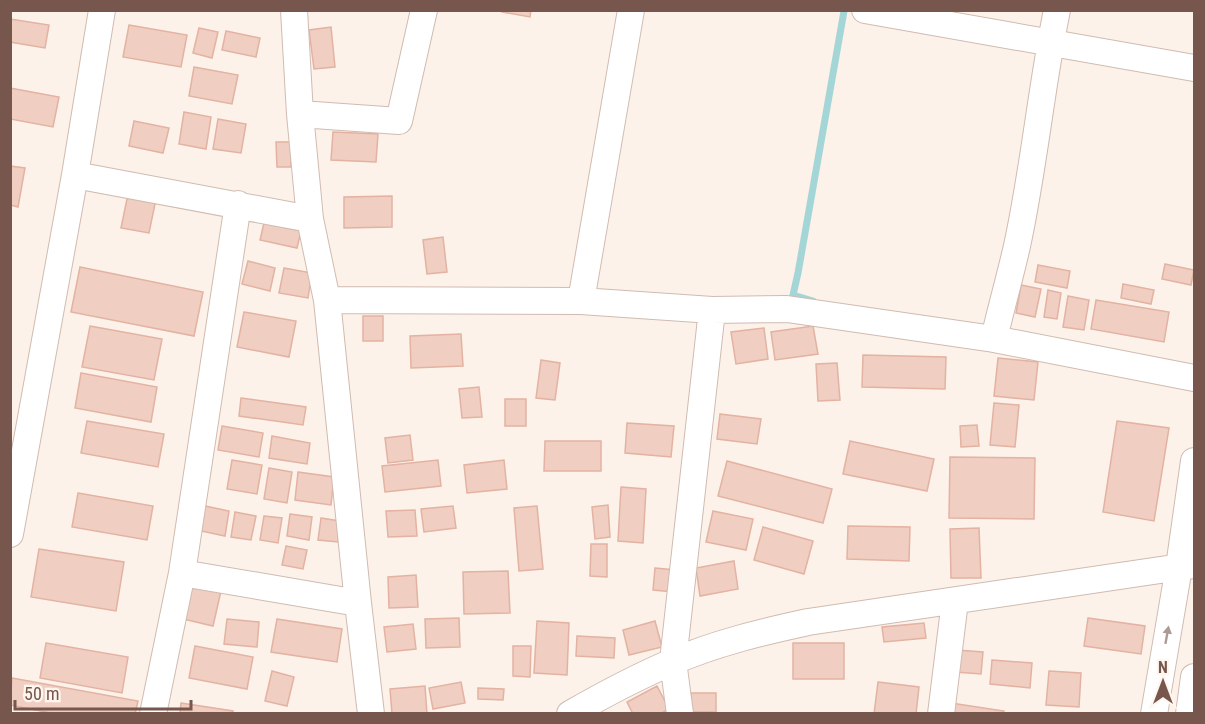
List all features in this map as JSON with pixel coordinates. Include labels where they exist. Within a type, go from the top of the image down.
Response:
[{"type":"street","points":[[10,534],[19,443],[75,175],[102,10]]},
{"type":"street","points":[[294,10],[300,114],[310,219],[327,300],[371,714]]},
{"type":"street","points":[[300,114],[399,121],[424,10]]},
{"type":"street","points":[[581,302],[631,10]]},
{"type":"street","points":[[865,10],[1194,68]]},
{"type":"street","points":[[993,339],[1017,245],[1057,10]]},
{"type":"street","points":[[75,175],[310,219]]},
{"type":"street","points":[[153,714],[182,573],[238,204]]},
{"type":"street","points":[[327,300],[581,302],[712,310],[788,309],[993,339],[1194,378]]},
{"type":"street","points":[[680,714],[673,661],[712,310]]},
{"type":"street","points":[[1154,714],[1187,566],[1194,461]]},
{"type":"street","points":[[570,714],[636,678],[673,661],[741,638],[786,627],[1187,566]]},
{"type":"street","points":[[182,573],[358,603]]},
{"type":"street","points":[[941,714],[955,601]]},
{"type":"street","points":[[1189,714],[1194,677]]},
{"type":"building","points":[[503,10],[531,10],[530,17],[502,12]]},
{"type":"building","points":[[10,19],[49,25],[45,48],[10,42]]},
{"type":"building","points":[[129,25],[187,35],[181,67],[123,57]]},
{"type":"building","points":[[331,27],[335,67],[314,69],[309,30]]},
{"type":"building","points":[[199,28],[218,32],[212,58],[193,53]]},
{"type":"building","points":[[226,31],[260,38],[256,57],[222,50]]},
{"type":"building","points":[[194,67],[238,75],[232,104],[189,96]]},
{"type":"building","points":[[10,88],[59,97],[53,127],[10,119]]},
{"type":"building","points":[[184,112],[211,117],[206,149],[179,144]]},
{"type":"building","points":[[218,119],[246,124],[241,153],[213,149]]},
{"type":"building","points":[[134,121],[169,128],[163,153],[129,146]]},
{"type":"building","points":[[333,132],[378,134],[376,162],[331,160]]},
{"type":"building","points":[[276,142],[291,142],[291,167],[277,167]]},
{"type":"building","points":[[10,166],[25,168],[18,207],[10,205]]},
{"type":"building","points":[[128,194],[156,199],[149,233],[121,228]]},
{"type":"building","points":[[392,196],[392,227],[344,228],[344,197]]},
{"type":"building","points":[[264,223],[301,231],[297,248],[260,240]]},
{"type":"building","points":[[443,237],[447,272],[427,274],[423,240]]},
{"type":"building","points":[[248,261],[275,268],[270,291],[242,284]]},
{"type":"building","points":[[1165,264],[1194,270],[1191,285],[1162,279]]},
{"type":"building","points":[[1038,265],[1070,271],[1067,288],[1035,282]]},
{"type":"building","points":[[80,267],[203,292],[194,336],[71,312]]},
{"type":"building","points":[[284,268],[312,273],[308,298],[279,293]]},
{"type":"building","points":[[1123,284],[1154,290],[1151,304],[1121,298]]},
{"type":"building","points":[[1021,285],[1041,289],[1035,317],[1016,313]]},
{"type":"building","points":[[1048,290],[1061,293],[1057,319],[1044,317]]},
{"type":"building","points":[[1068,296],[1089,300],[1084,330],[1063,327]]},
{"type":"building","points":[[1096,300],[1169,312],[1164,342],[1091,329]]},
{"type":"building","points":[[244,312],[296,321],[289,357],[237,347]]},
{"type":"building","points":[[363,316],[383,316],[383,341],[363,341]]},
{"type":"building","points":[[90,326],[162,339],[154,380],[82,367]]},
{"type":"building","points":[[813,326],[818,354],[775,360],[771,332]]},
{"type":"building","points":[[764,328],[768,359],[736,364],[731,332]]},
{"type":"building","points":[[461,334],[463,366],[411,368],[410,336]]},
{"type":"building","points":[[863,355],[946,357],[945,389],[862,387]]},
{"type":"building","points":[[998,358],[1038,362],[1034,400],[994,396]]},
{"type":"building","points":[[541,360],[560,363],[555,400],[536,398]]},
{"type":"building","points":[[837,363],[840,400],[818,401],[816,364]]},
{"type":"building","points":[[81,373],[157,387],[151,422],[75,408]]},
{"type":"building","points":[[479,387],[482,417],[462,418],[459,389]]},
{"type":"building","points":[[241,398],[306,407],[303,425],[239,416]]},
{"type":"building","points":[[505,399],[526,399],[526,426],[505,426]]},
{"type":"building","points":[[994,403],[1019,405],[1015,447],[990,445]]},
{"type":"building","points":[[720,414],[761,419],[757,444],[717,439]]},
{"type":"building","points":[[87,421],[164,434],[158,467],[81,453]]},
{"type":"building","points":[[1117,421],[1169,428],[1154,521],[1103,512]]},
{"type":"building","points":[[627,423],[674,426],[671,457],[625,453]]},
{"type":"building","points":[[977,425],[979,446],[961,447],[960,426]]},
{"type":"building","points":[[222,426],[263,433],[259,457],[218,450]]},
{"type":"building","points":[[410,435],[413,460],[388,463],[385,438]]},
{"type":"building","points":[[272,436],[310,443],[307,464],[269,458]]},
{"type":"building","points":[[545,441],[601,441],[601,471],[544,471]]},
{"type":"building","points":[[850,441],[934,459],[927,491],[843,474]]},
{"type":"building","points":[[950,457],[1035,458],[1034,519],[949,518]]},
{"type":"building","points":[[232,460],[262,465],[257,494],[227,489]]},
{"type":"building","points":[[438,460],[441,486],[385,492],[382,466]]},
{"type":"building","points":[[504,460],[507,489],[467,493],[464,465]]},
{"type":"building","points":[[727,461],[832,489],[823,523],[718,496]]},
{"type":"building","points":[[269,468],[292,472],[287,503],[264,499]]},
{"type":"building","points":[[298,472],[334,477],[331,505],[295,500]]},
{"type":"building","points":[[621,487],[646,489],[643,543],[618,541]]},
{"type":"building","points":[[78,493],[153,506],[147,540],[72,527]]},
{"type":"building","points":[[608,505],[610,537],[595,539],[592,507]]},
{"type":"building","points":[[205,506],[229,511],[225,536],[201,531]]},
{"type":"building","points":[[453,506],[456,528],[424,532],[421,509]]},
{"type":"building","points":[[537,506],[543,569],[519,571],[514,508]]},
{"type":"building","points":[[415,510],[417,536],[388,537],[386,511]]},
{"type":"building","points":[[713,511],[753,519],[746,550],[706,542]]},
{"type":"building","points":[[235,512],[256,516],[251,540],[231,537]]},
{"type":"building","points":[[290,514],[312,517],[309,540],[287,536]]},
{"type":"building","points":[[264,516],[282,518],[278,543],[260,540]]},
{"type":"building","points":[[321,518],[340,521],[338,542],[318,540]]},
{"type":"building","points":[[848,526],[910,527],[909,561],[847,559]]},
{"type":"building","points":[[763,527],[813,541],[804,574],[754,560]]},
{"type":"building","points":[[979,528],[981,578],[951,578],[950,529]]},
{"type":"building","points":[[591,544],[607,544],[607,577],[590,576]]},
{"type":"building","points":[[286,546],[307,550],[303,569],[282,565]]},
{"type":"building","points":[[39,549],[124,562],[116,611],[31,597]]},
{"type":"building","points":[[734,561],[738,589],[700,596],[696,568]]},
{"type":"building","points":[[655,568],[676,570],[674,592],[653,590]]},
{"type":"building","points":[[508,571],[510,613],[464,614],[463,572]]},
{"type":"building","points":[[416,575],[418,607],[389,608],[388,577]]},
{"type":"building","points":[[191,585],[221,591],[213,626],[183,619]]},
{"type":"building","points":[[459,618],[460,647],[426,648],[425,619]]},
{"type":"building","points":[[1088,618],[1145,626],[1141,654],[1084,646]]},
{"type":"building","points":[[227,619],[259,622],[257,647],[224,644]]},
{"type":"building","points":[[277,619],[342,629],[337,662],[271,652]]},
{"type":"building","points":[[537,621],[569,623],[567,675],[534,673]]},
{"type":"building","points":[[655,621],[662,647],[629,655],[623,630]]},
{"type":"building","points":[[924,623],[926,638],[884,642],[882,627]]},
{"type":"building","points":[[413,624],[416,649],[387,652],[384,627]]},
{"type":"building","points":[[577,636],[615,638],[614,658],[576,656]]},
{"type":"building","points":[[46,643],[128,657],[122,693],[40,678]]},
{"type":"building","points":[[793,643],[844,643],[844,679],[793,679]]},
{"type":"building","points":[[195,646],[253,657],[247,689],[189,678]]},
{"type":"building","points":[[513,646],[531,646],[530,677],[513,676]]},
{"type":"building","points":[[957,650],[983,652],[981,674],[955,672]]},
{"type":"building","points":[[992,660],[1032,663],[1030,688],[990,684]]},
{"type":"building","points":[[272,671],[294,677],[287,706],[265,701]]},
{"type":"building","points":[[1049,671],[1081,673],[1079,707],[1046,705]]},
{"type":"building","points":[[12,678],[138,701],[135,714],[56,714],[10,705]]},
{"type":"building","points":[[461,682],[465,703],[433,709],[429,688]]},
{"type":"building","points":[[878,682],[919,687],[916,714],[874,714]]},
{"type":"building","points":[[425,686],[427,714],[392,714],[390,689]]},
{"type":"building","points":[[657,686],[669,709],[660,714],[633,714],[627,702]]},
{"type":"building","points":[[478,688],[504,689],[503,700],[478,699]]},
{"type":"building","points":[[691,693],[716,693],[716,712],[691,712]]},
{"type":"building","points":[[181,703],[233,711],[233,714],[180,714]]},
{"type":"building","points":[[951,703],[1004,711],[1003,714],[950,714]]},
{"type":"waterway","points":[[813,301],[793,295],[844,11]]}]
